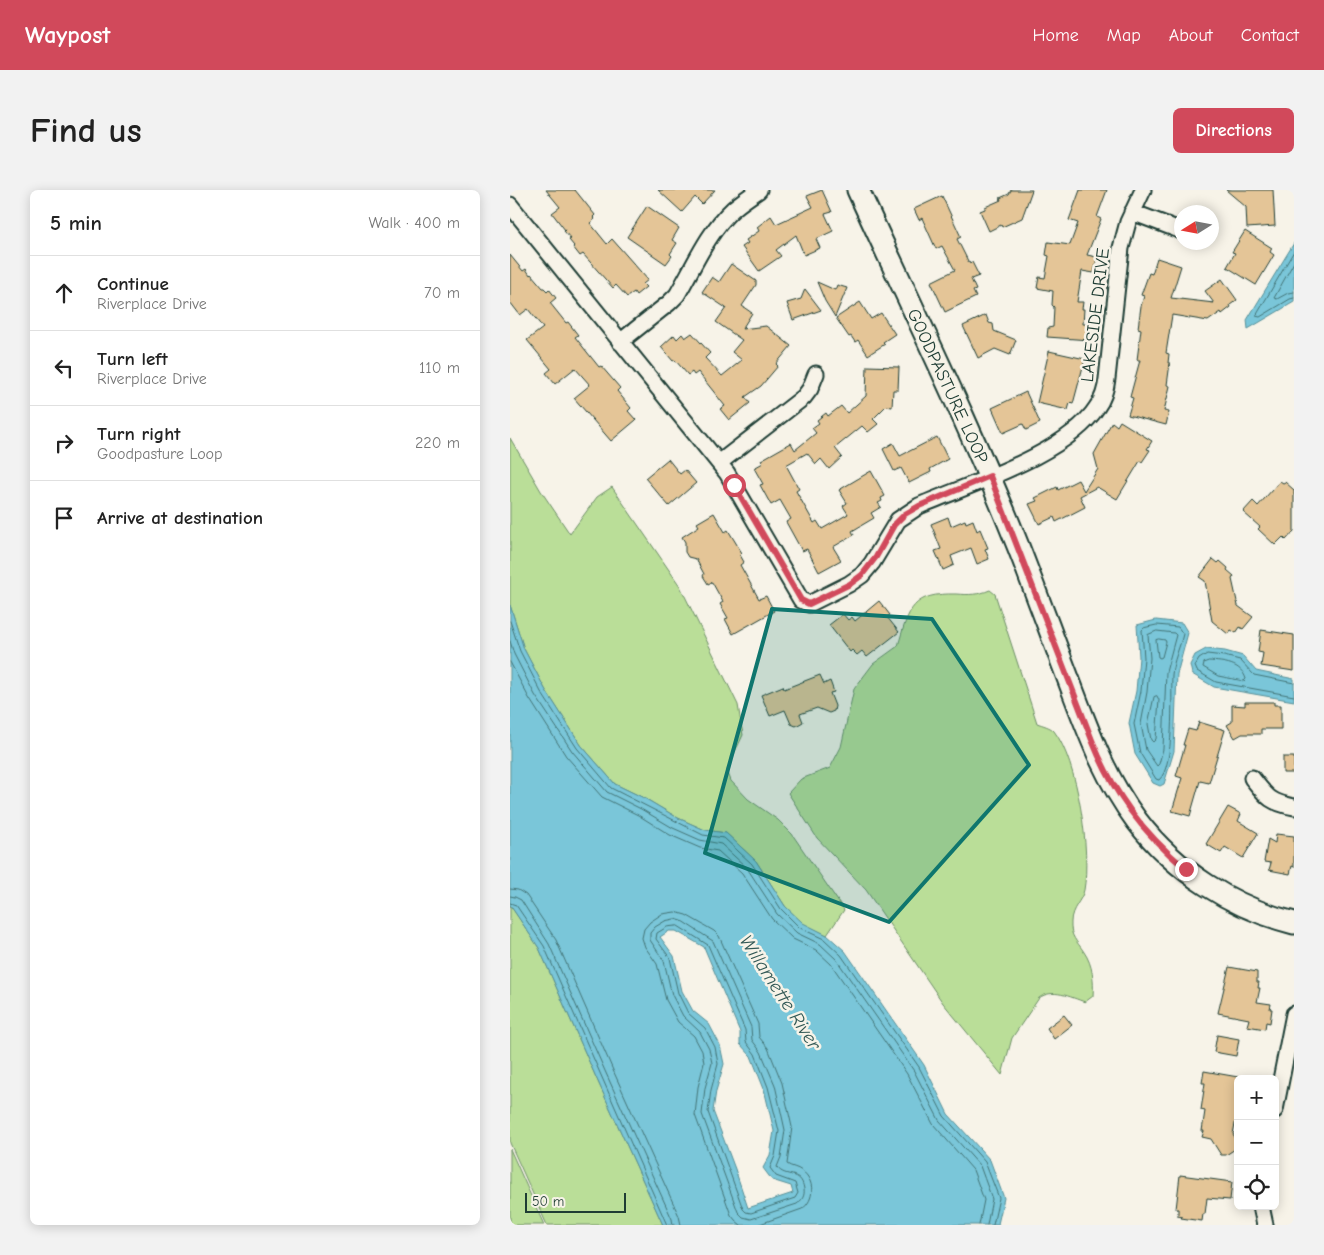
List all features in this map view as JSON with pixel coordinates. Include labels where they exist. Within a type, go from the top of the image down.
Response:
[{"type":"street","points":[[620,342],[677,295],[709,239],[721,223],[733,209],[759,190]]},
{"type":"street","name":"GOODPASTURE LOOP","points":[[858,190],[990,476],[1092,740],[1116,790],[1139,823],[1156,842],[1204,883],[1256,911],[1294,923]]},
{"type":"street","name":"LAKESIDE DRIVE","points":[[719,463],[734,485],[801,600],[809,604],[850,584],[862,575],[876,557],[894,525],[905,514],[919,506],[1022,462],[1061,442],[1078,429],[1098,407],[1107,379],[1121,248],[1132,212],[1143,190]]},
{"type":"street","points":[[510,205],[719,463],[804,398],[816,374]]},
{"type":"street","points":[[1132,212],[1174,228]]},
{"type":"street","points":[[1252,778],[1274,802],[1294,807]]},
{"type":"street","points":[[1279,1090],[1294,1014]]},
{"type":"street","points":[[1261,1210],[1265,1225]]},
{"type":"highlighted area","points":[[772,609],[932,619],[1029,765],[889,922],[705,853]]},
{"type":"green space","points":[[510,438],[541,491],[570,534],[597,497],[612,487],[680,586],[738,705],[743,735],[727,770],[731,781],[748,799],[778,820],[792,834],[844,910],[827,935],[803,924],[785,906],[756,861],[726,833],[705,830],[678,818],[646,799],[615,784],[581,745],[545,689],[524,649],[510,605]]},
{"type":"green space","points":[[990,590],[995,594],[1037,723],[1054,731],[1070,764],[1076,785],[1084,831],[1086,874],[1084,890],[1071,917],[1071,927],[1074,939],[1089,962],[1093,985],[1093,996],[1085,1002],[1056,994],[1044,995],[1039,998],[1012,1038],[1002,1075],[943,1003],[866,890],[817,838],[788,793],[801,779],[830,768],[841,747],[854,689],[873,664],[898,646],[906,622],[915,605],[930,596],[973,594]]},
{"type":"green space","points":[[510,905],[539,948],[663,1225],[547,1225],[510,1143]]},
{"type":"green space","points":[[510,1149],[544,1225],[510,1225]]},
{"type":"water","points":[[1294,243],[1294,302],[1248,329],[1247,320]]},
{"type":"water","name":"Willamette River","points":[[510,605],[524,649],[545,689],[581,745],[615,784],[646,799],[678,818],[705,830],[726,833],[756,861],[785,906],[803,923],[827,935],[845,951],[924,1065],[948,1114],[990,1160],[1004,1198],[999,1225],[663,1225],[539,948],[510,905]],"holes":[[[669,931],[676,931],[704,947],[740,1032],[740,1044],[751,1056],[764,1089],[774,1131],[770,1155],[763,1168],[772,1180],[791,1186],[793,1193],[748,1208],[713,1111],[716,1091],[724,1064],[720,1045],[709,1024],[693,1011],[682,991],[674,956],[660,937]]]},
{"type":"water","points":[[1156,620],[1182,623],[1188,633],[1177,674],[1174,751],[1164,784],[1160,786],[1153,783],[1135,754],[1129,723],[1136,691],[1139,657],[1137,625]]},
{"type":"water","points":[[1206,649],[1225,651],[1243,656],[1256,671],[1294,679],[1294,701],[1214,687],[1192,674],[1190,665],[1195,655]]},
{"type":"building","points":[[546,190],[575,190],[595,215],[593,217],[595,219],[590,223],[607,244],[612,239],[648,280],[643,284],[646,287],[636,295],[634,292],[627,297],[616,285],[613,288],[583,254],[580,256],[569,240],[571,239],[552,213],[560,207]]},
{"type":"building","points":[[658,190],[715,190],[702,204],[695,197],[682,212]]},
{"type":"building","points":[[822,190],[832,212],[825,214],[833,231],[816,239],[820,248],[804,255],[796,235],[776,250],[781,256],[759,271],[742,247],[748,243],[746,240],[759,231],[757,227],[771,216],[776,224],[813,207],[807,196]]},
{"type":"building","points":[[1011,190],[1032,190],[1022,218],[989,231],[980,211],[1001,200],[1000,198],[1009,194]]},
{"type":"building","points":[[1080,190],[1107,190],[1097,217],[1101,219],[1087,255],[1097,257],[1094,273],[1082,271],[1077,302],[1083,302],[1083,324],[1091,324],[1090,340],[1047,337],[1048,328],[1053,327],[1053,291],[1037,288],[1039,277],[1045,278],[1049,256],[1046,255],[1048,242],[1070,245],[1078,223],[1069,220]]},
{"type":"building","points":[[1226,190],[1273,190],[1275,226],[1247,228],[1246,207]]},
{"type":"building","points":[[942,196],[961,237],[957,239],[969,263],[972,262],[979,276],[971,279],[976,290],[973,291],[976,297],[945,312],[931,282],[955,270],[942,246],[936,249],[922,218],[919,220],[914,209]]},
{"type":"building","points":[[647,206],[679,228],[672,240],[677,243],[670,254],[672,256],[666,264],[627,237]]},
{"type":"building","points":[[1245,231],[1272,248],[1270,252],[1274,255],[1256,285],[1227,267],[1235,253],[1232,252]]},
{"type":"building","points":[[510,255],[523,271],[526,269],[543,288],[547,291],[549,289],[556,298],[550,303],[578,335],[575,337],[599,367],[601,366],[620,388],[617,391],[631,408],[628,411],[636,420],[611,441],[574,398],[590,385],[575,368],[555,384],[546,373],[551,369],[527,340],[543,328],[528,309],[520,315],[510,302]]},
{"type":"building","points":[[1157,258],[1181,266],[1171,298],[1214,303],[1205,291],[1222,279],[1237,300],[1222,314],[1221,312],[1208,321],[1172,315],[1166,353],[1169,354],[1168,363],[1170,363],[1167,385],[1170,386],[1164,411],[1169,412],[1166,425],[1128,415],[1133,398],[1130,397],[1140,360],[1137,360],[1141,329],[1138,328],[1144,296],[1141,295],[1149,273],[1152,274]]},
{"type":"building","points":[[731,264],[756,281],[756,285],[742,306],[752,313],[742,329],[766,326],[791,346],[776,364],[778,366],[761,386],[745,397],[750,403],[729,420],[720,409],[725,406],[698,372],[694,375],[692,372],[688,375],[661,347],[674,335],[677,339],[682,334],[685,338],[692,333],[710,353],[705,358],[722,376],[742,360],[732,352],[742,340],[716,322],[726,308],[702,292],[712,277],[719,282]]},
{"type":"building","points":[[817,282],[835,290],[837,285],[847,288],[835,317],[825,301]]},
{"type":"building","points":[[805,289],[821,310],[793,320],[787,303],[801,299]]},
{"type":"building","points":[[860,302],[871,319],[881,313],[895,334],[883,342],[885,344],[868,355],[858,340],[855,342],[851,336],[849,337],[836,318]]},
{"type":"building","points":[[986,315],[989,323],[993,324],[994,331],[1016,340],[1010,355],[995,349],[978,358],[963,326]]},
{"type":"building","points":[[1049,351],[1085,359],[1073,404],[1070,403],[1068,410],[1037,403]]},
{"type":"building","points":[[867,366],[899,367],[898,390],[893,390],[892,407],[886,406],[873,419],[878,424],[868,432],[862,426],[835,448],[842,457],[829,469],[821,459],[816,464],[807,453],[786,465],[799,489],[796,491],[814,523],[817,521],[822,529],[848,514],[843,506],[847,503],[839,490],[871,471],[885,496],[878,503],[881,507],[871,513],[874,518],[852,531],[854,535],[833,547],[841,560],[819,572],[807,549],[802,551],[786,522],[791,519],[780,500],[771,505],[760,485],[763,484],[754,468],[763,463],[761,460],[791,443],[795,450],[816,433],[812,428],[819,423],[817,420],[826,413],[828,416],[841,406],[847,413],[866,396]]},
{"type":"building","points":[[1026,392],[1040,423],[1026,430],[1023,424],[1003,433],[992,408]]},
{"type":"building","points":[[1120,421],[1152,441],[1147,449],[1150,450],[1142,462],[1140,461],[1117,499],[1097,487],[1080,496],[1085,507],[1056,522],[1054,517],[1039,524],[1029,504],[1037,501],[1035,498],[1057,487],[1058,490],[1078,480],[1084,491],[1098,469],[1094,454],[1112,422],[1117,426]]},
{"type":"building","points":[[937,437],[948,459],[930,469],[931,472],[909,483],[901,468],[894,471],[883,449],[893,443],[900,456]]},
{"type":"building","points":[[668,459],[680,474],[685,470],[696,483],[669,506],[645,478]]},
{"type":"building","points":[[1280,481],[1285,482],[1294,490],[1294,531],[1286,540],[1283,537],[1275,545],[1258,529],[1260,527],[1243,512],[1253,501],[1258,506]]},
{"type":"building","points":[[714,513],[725,532],[728,530],[742,553],[740,555],[744,562],[740,565],[759,599],[766,596],[774,611],[733,634],[725,619],[728,618],[720,604],[723,602],[712,582],[708,584],[696,559],[688,557],[682,537],[699,526],[697,523]]},
{"type":"building","points":[[948,517],[951,526],[965,520],[966,523],[973,520],[977,531],[980,529],[988,548],[985,549],[989,559],[977,564],[971,548],[951,556],[954,565],[943,570],[935,551],[941,549],[931,524]]},
{"type":"building","points":[[1213,559],[1218,563],[1220,561],[1234,576],[1232,579],[1238,606],[1253,617],[1243,629],[1240,627],[1236,633],[1231,630],[1228,634],[1212,621],[1205,581],[1199,577]]},
{"type":"building","points":[[879,601],[890,615],[887,617],[899,632],[867,657],[862,651],[857,655],[852,650],[850,652],[829,625],[843,614],[848,620],[852,617],[855,621]]},
{"type":"building","points":[[1261,630],[1294,635],[1294,671],[1261,666],[1263,653],[1258,652]]},
{"type":"building","points":[[820,675],[824,684],[830,681],[834,692],[830,693],[835,706],[834,711],[829,713],[817,708],[800,714],[803,722],[796,726],[791,724],[785,710],[770,716],[761,695],[783,686],[784,689]]},
{"type":"building","points":[[1245,702],[1274,702],[1274,705],[1281,705],[1281,729],[1261,729],[1261,734],[1242,734],[1235,738],[1227,725],[1232,722],[1232,705],[1245,706]]},
{"type":"building","points":[[1199,722],[1225,730],[1209,783],[1200,781],[1190,816],[1172,811],[1182,778],[1176,776],[1185,745],[1183,745],[1188,729],[1196,731]]},
{"type":"building","points":[[1283,757],[1294,757],[1294,773],[1283,773]]},
{"type":"building","points":[[1228,807],[1241,814],[1238,821],[1258,833],[1243,858],[1225,847],[1221,853],[1206,844]]},
{"type":"building","points":[[1276,834],[1294,836],[1294,867],[1292,866],[1290,874],[1269,870],[1271,863],[1264,862],[1268,839],[1275,843]]},
{"type":"building","points":[[1229,967],[1257,972],[1258,988],[1260,988],[1257,1002],[1271,1004],[1270,1009],[1272,1009],[1270,1023],[1266,1022],[1265,1029],[1247,1026],[1249,1019],[1218,1013]]},
{"type":"building","points":[[1064,1015],[1072,1025],[1054,1039],[1047,1028]]},
{"type":"building","points":[[1217,1035],[1239,1039],[1236,1056],[1214,1052]]},
{"type":"building","points":[[1204,1071],[1234,1076],[1234,1150],[1226,1155],[1221,1155],[1211,1139],[1202,1137],[1205,1111],[1201,1110],[1205,1083],[1202,1083]]},
{"type":"building","points":[[1180,1175],[1232,1182],[1230,1200],[1207,1198],[1202,1221],[1181,1218],[1178,1216],[1178,1209],[1176,1209]]},
{"type":"route","points":[[734,485],[801,600],[809,604],[850,584],[862,575],[872,564],[894,525],[905,514],[919,506],[990,476],[1098,757],[1116,790],[1139,823],[1172,858],[1186,869]]}]
